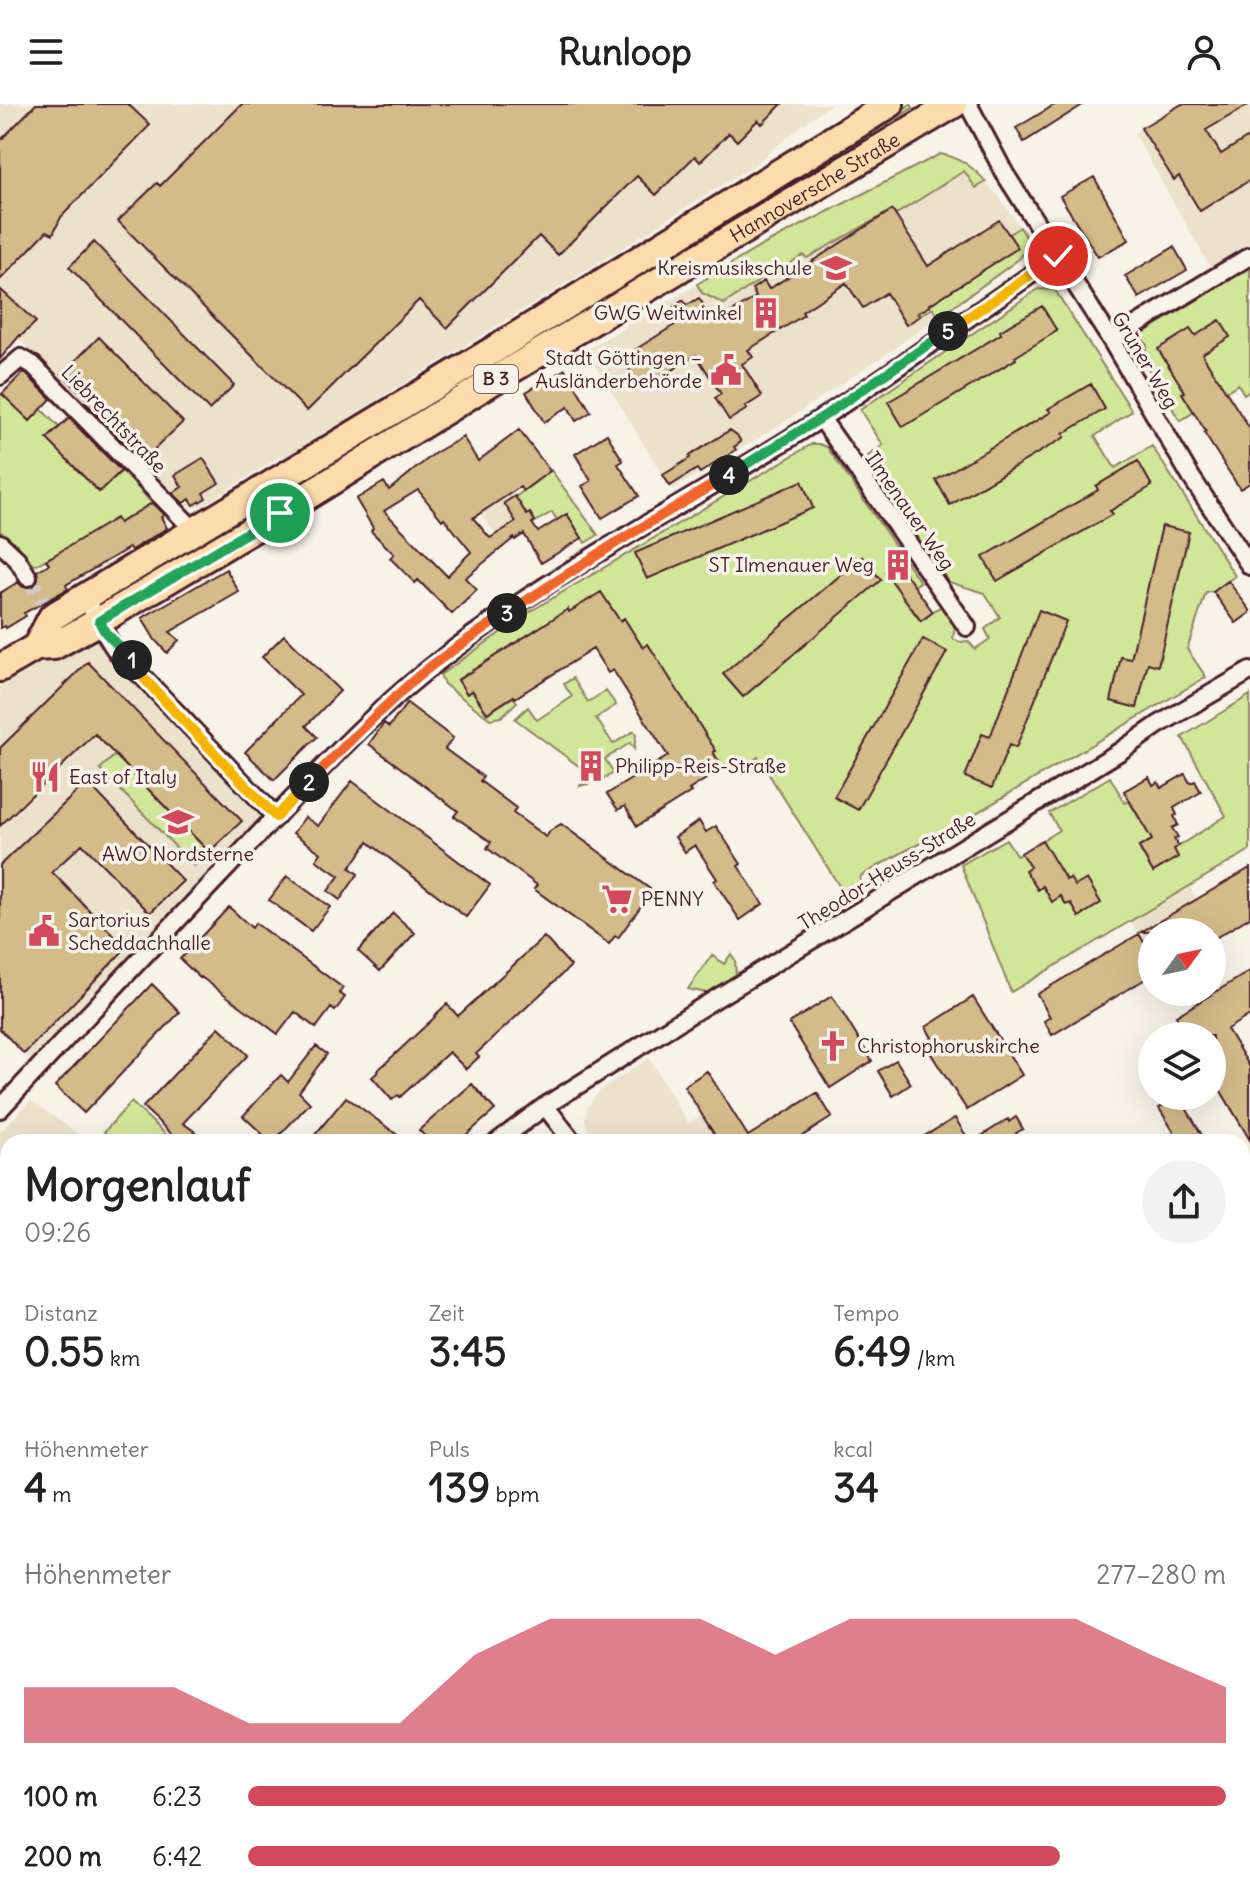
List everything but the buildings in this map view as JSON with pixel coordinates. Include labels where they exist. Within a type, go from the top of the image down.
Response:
[{"type":"main road","name":"Hannoversche Straße","points":[[195,531],[890,104]]},
{"type":"main road","name":"Hannoversche Straße","points":[[102,626],[514,368],[955,104]]},
{"type":"main road","name":"B 3","points":[[36,647],[48,610],[85,597],[195,531]]},
{"type":"main road","name":"B 3","points":[[0,668],[36,647],[54,646],[102,626]]},
{"type":"street","name":"Grüner Weg","points":[[955,104],[990,159],[1005,174]]},
{"type":"street","name":"Grüner Weg","points":[[968,104],[1005,174],[1111,340],[1191,477],[1250,566]]},
{"type":"street","points":[[0,1109],[366,725],[453,650],[619,541],[821,418],[1058,256]]},
{"type":"street","points":[[1111,340],[1250,256]]},
{"type":"street","name":"Liebrechtstraße","points":[[0,376],[21,358],[33,365],[195,531]]},
{"type":"street","name":"Ilmenauer Weg","points":[[821,418],[967,627]]},
{"type":"street","points":[[0,543],[17,559],[28,577]]},
{"type":"street","points":[[85,597],[114,650],[276,817]]},
{"type":"street","name":"Theodor-Heuss-Straße","points":[[508,1134],[545,1106],[694,1012],[1250,671]]},
{"type":"street","points":[[545,1106],[567,1134]]},
{"type":"shaded area","points":[[0,104],[832,104],[751,167],[285,457],[283,455],[196,508],[181,504],[0,320]]},
{"type":"shaded area","points":[[1182,104],[1250,104],[1250,243],[1210,267],[1134,133]]},
{"type":"shaded area","points":[[940,154],[951,156],[973,168],[1000,198],[1028,239],[1027,250],[1019,259],[895,348],[781,424],[672,490],[586,350],[763,245]]},
{"type":"shaded area","points":[[502,478],[535,527],[505,546],[480,513]]},
{"type":"shaded area","points":[[91,618],[269,817],[35,1065],[0,1029],[0,672]]},
{"type":"shaded area","points":[[1189,886],[1208,918],[1138,918],[1138,933],[1131,921]]},
{"type":"shaded area","points":[[649,1058],[688,1124],[702,1115],[684,1086],[707,1071],[747,1134],[592,1134],[585,1117],[588,1106],[599,1091]]},
{"type":"shaded area","points":[[31,1100],[78,1134],[0,1134]]},
{"type":"green space","points":[[911,104],[913,108],[811,176],[279,503],[276,497]]},
{"type":"green space","points":[[940,154],[966,164],[986,182],[976,188],[964,171],[895,215],[892,210],[807,258],[803,255],[782,268],[766,273],[724,304],[702,293],[697,284],[763,245]]},
{"type":"green space","points":[[1020,227],[1028,243],[1019,259],[939,317],[933,308],[920,316],[918,313],[929,305],[1017,248],[1009,234]]},
{"type":"green space","points":[[1250,268],[1250,390],[1244,394],[1238,384],[1180,421],[1143,360],[1147,345],[1140,335]]},
{"type":"green space","points":[[1038,289],[1055,290],[1132,411],[1095,436],[1115,468],[1152,446],[1235,576],[1213,592],[1206,593],[1187,649],[1206,677],[951,828],[861,876],[859,886],[845,895],[758,757],[738,770],[732,761],[723,768],[647,645],[643,648],[601,592],[458,679],[466,693],[473,692],[487,714],[513,697],[517,702],[501,717],[490,719],[444,684],[440,675],[531,611],[812,444],[827,447],[920,582],[902,595],[920,621],[941,606],[955,626],[953,639],[968,641],[975,649],[990,639],[985,629],[1000,617],[985,593],[949,582],[909,525],[913,521],[868,456],[883,445],[860,410]]},
{"type":"green space","points":[[3,394],[41,409],[59,427],[48,438],[99,492],[122,471],[152,503],[31,567],[22,553],[0,533],[0,396]]},
{"type":"green space","points":[[551,470],[598,535],[585,543],[567,514],[557,520],[552,512],[532,524],[514,498]]},
{"type":"green space","points":[[573,678],[588,702],[606,691],[616,705],[596,718],[613,744],[634,731],[636,735],[634,749],[630,743],[605,759],[614,773],[580,786],[588,773],[515,719],[528,707],[537,720],[572,697],[564,684]]},
{"type":"green space","points":[[1250,695],[1250,850],[1011,992],[961,865],[1006,839],[1017,856],[1059,830],[1049,813],[1110,777],[1125,803],[1129,801],[1152,840],[1139,848],[1153,872],[1178,858],[1174,849],[1226,816],[1182,737]]},
{"type":"green space","points":[[115,755],[209,852],[194,866],[100,769]]},
{"type":"green space","points":[[731,954],[735,960],[736,975],[707,993],[688,989],[712,955],[724,964]]},
{"type":"green space","points":[[131,1102],[165,1134],[106,1134],[104,1132]]},
{"type":"tunnel","points":[[28,577],[43,602]]},
{"type":"place","name":"Kreismusikschule","points":[[836,268]]},
{"type":"place","name":"GWG Weitwinkel","points":[[766,313]]},
{"type":"place","name":"Stadt Göttingen – Ausländerbehörde","points":[[726,370]]},
{"type":"place","name":"ST Ilmenauer Weg","points":[[898,565]]},
{"type":"place","name":"Philipp-Reis-Straße","points":[[591,766]]},
{"type":"place","name":"East of Italy","points":[[45,777]]},
{"type":"place","name":"AWO Nordsterne","points":[[178,822]]},
{"type":"place","name":"PENNY","points":[[617,899]]},
{"type":"place","name":"Sartorius Scheddachhalle","points":[[44,931]]},
{"type":"place","name":"Christophoruskirche","points":[[833,1046]]},
{"type":"route","points":[[280,513],[99,621],[153,689],[276,817],[366,725],[453,650],[619,541],[821,418],[1058,256]]}]
